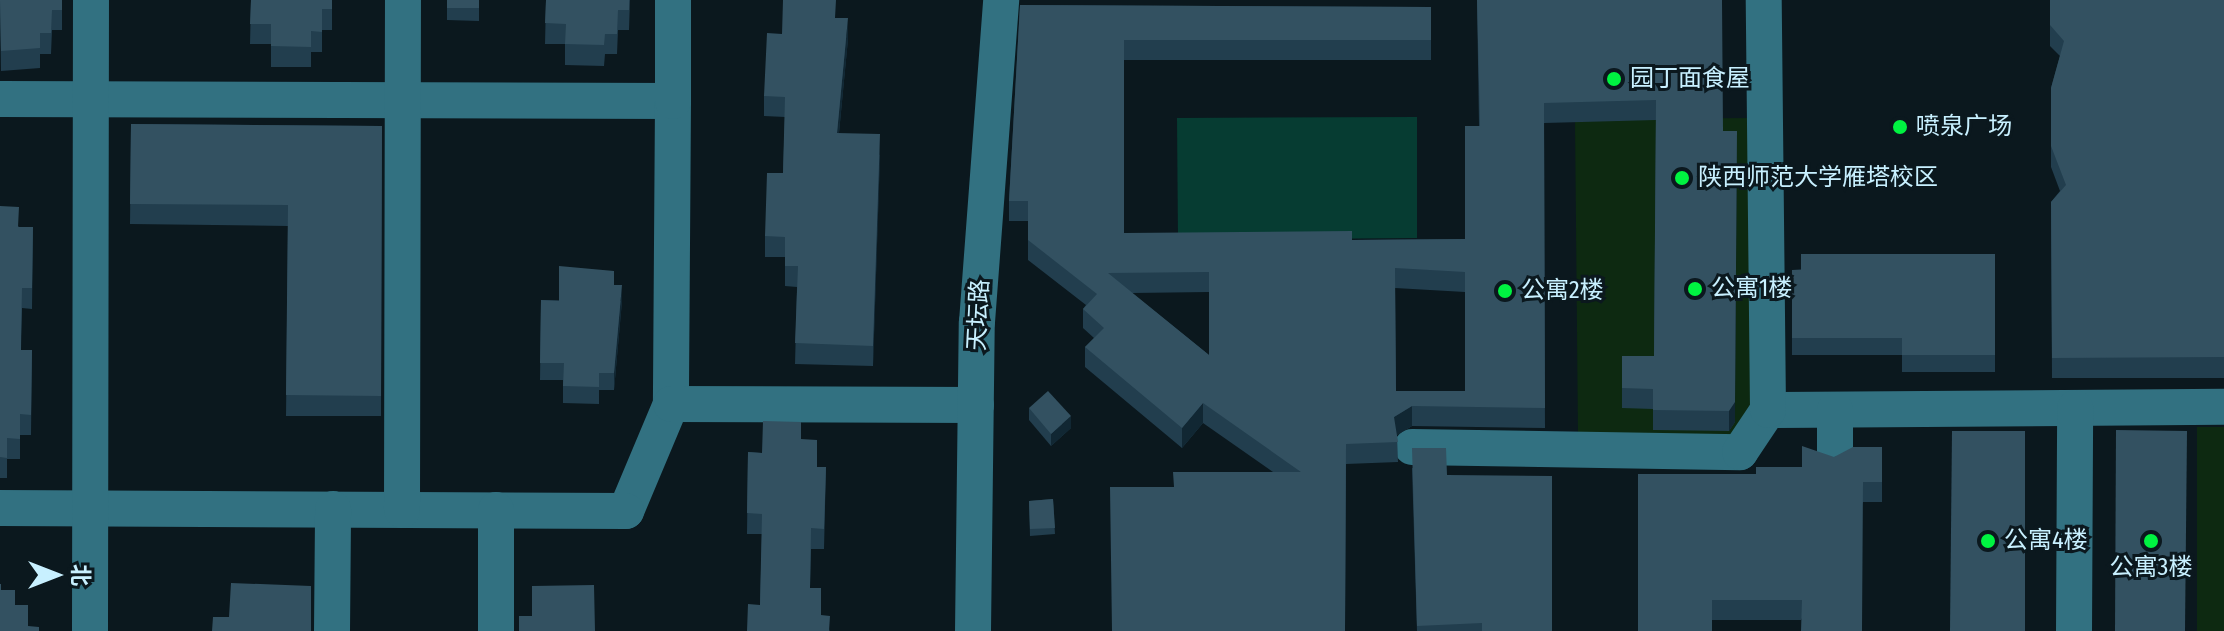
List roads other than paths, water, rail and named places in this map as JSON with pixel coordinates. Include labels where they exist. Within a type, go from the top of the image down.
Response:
[{"type":"street","points":[[90,631],[91,0]]},
{"type":"street","points":[[402,510],[403,0]]},
{"type":"street","points":[[0,508],[626,511],[671,404],[673,0]]},
{"type":"street","name":"天坛路","points":[[973,631],[976,405],[1001,0]]},
{"type":"street","points":[[1412,447],[1740,452],[1768,410],[1764,0]]},
{"type":"street","points":[[0,99],[673,101]]},
{"type":"street","points":[[671,404],[976,405]]},
{"type":"street","points":[[1768,410],[2224,407]]},
{"type":"street","points":[[2074,631],[2075,408]]},
{"type":"street","points":[[1835,410],[1835,456]]},
{"type":"street","points":[[332,631],[333,509]]},
{"type":"street","points":[[496,510],[496,631]]},
{"type":"place","name":"园丁面食屋","points":[[1614,79]]},
{"type":"place","name":"喷泉广场","points":[[1900,127]]},
{"type":"place","name":"陕西师范大学雁塔校区","points":[[1682,178]]},
{"type":"place","name":"公寓1楼","points":[[1695,289]]},
{"type":"place","name":"公寓2楼","points":[[1505,291]]},
{"type":"place","name":"公寓4楼","points":[[1988,541]]},
{"type":"place","name":"公寓3楼","points":[[2151,541]]}]
